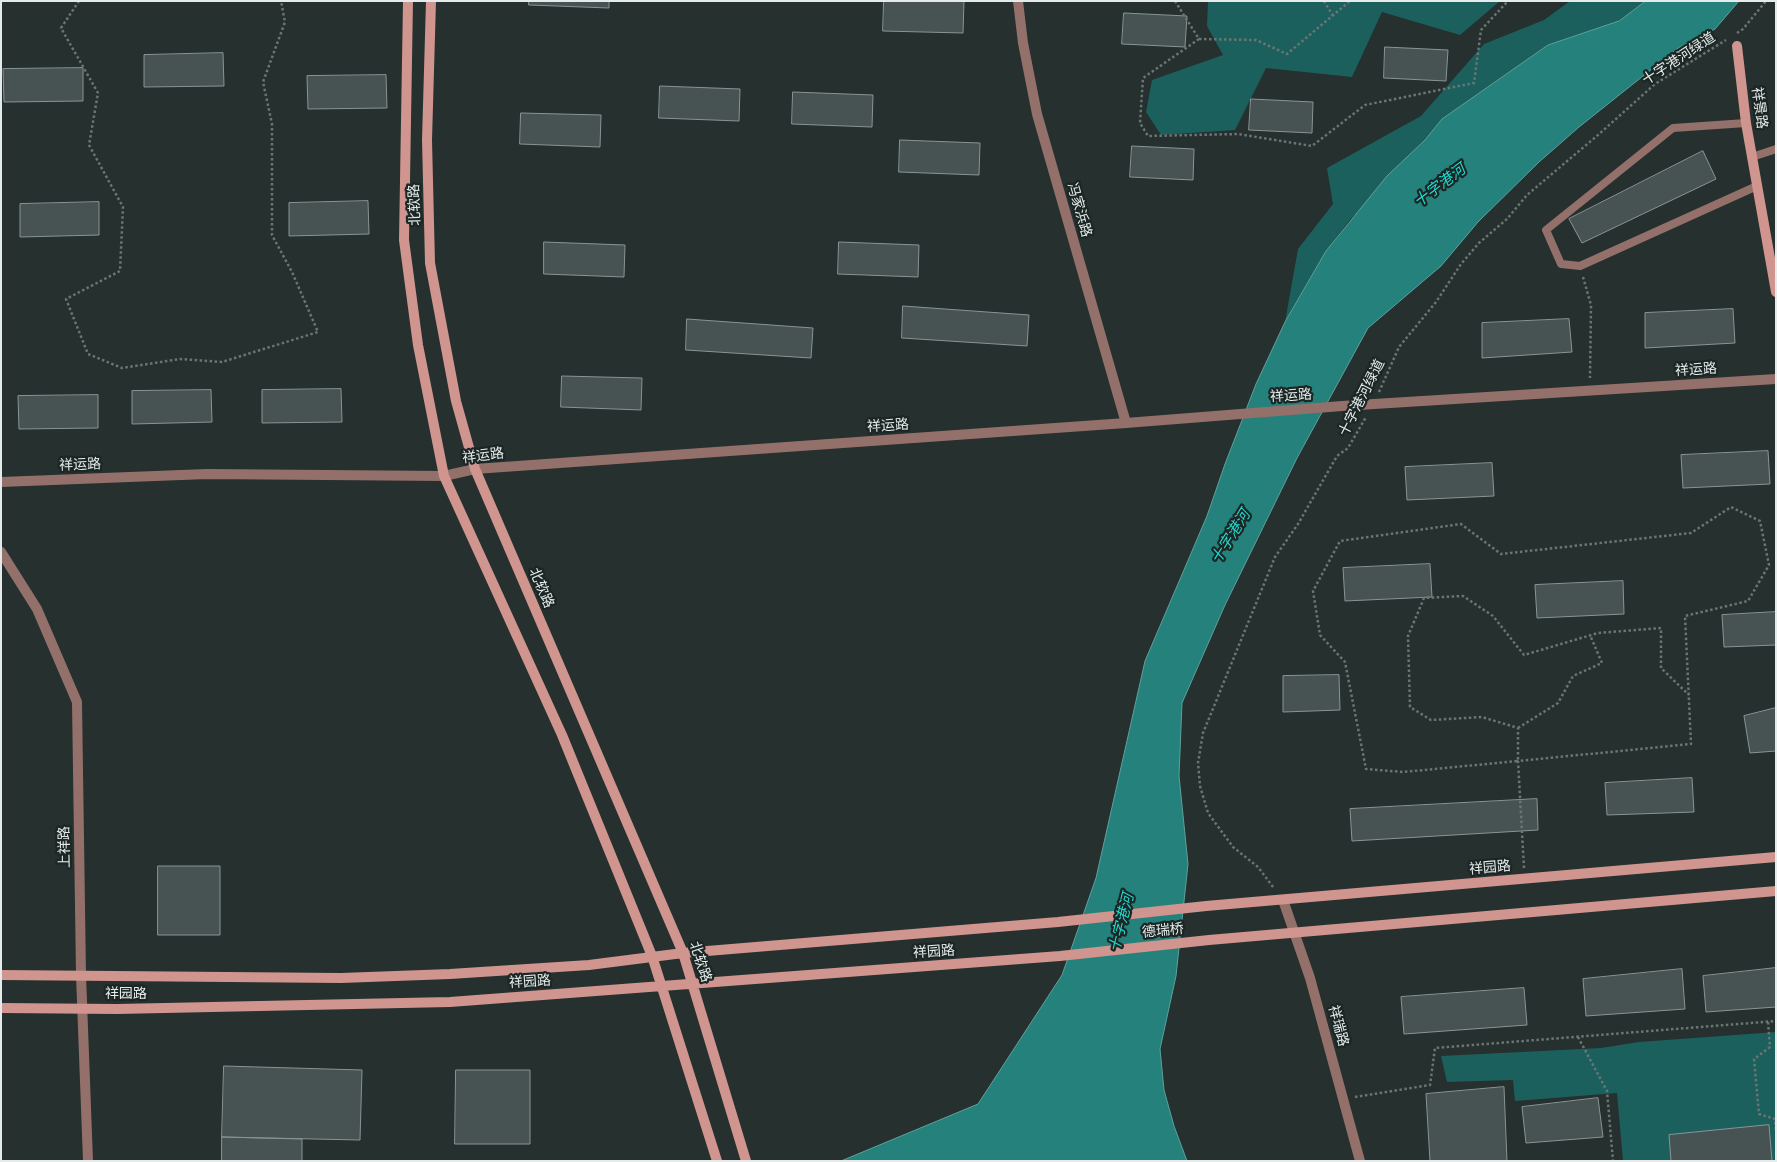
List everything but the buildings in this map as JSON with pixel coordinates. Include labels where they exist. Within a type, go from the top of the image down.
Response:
[{"type":"main road","name":"北软路","points":[[408,1],[404,240],[418,345],[444,476],[562,736],[652,956],[717,1161]]},
{"type":"main road","name":"北软路","points":[[431,1],[427,140],[430,263],[456,401],[475,469],[683,953],[746,1161]]},
{"type":"main road","name":"祥景路","points":[[1737,46],[1746,123],[1776,292]]},
{"type":"main road","name":"祥园路","points":[[1206,906],[1776,857]]},
{"type":"main road","points":[[1295,933],[1776,891]]},
{"type":"main road","name":"德瑞桥","points":[[1058,922],[1206,906]]},
{"type":"main road","name":"祥园路","points":[[1,975],[350,978],[450,974],[579,965],[683,953],[1058,922]]},
{"type":"main road","name":"德瑞桥","points":[[1060,956],[1208,940],[1295,933]]},
{"type":"main road","name":"祥园路","points":[[1,1008],[126,1009],[450,1002],[1060,956]]},
{"type":"street","name":"冯家浜路","points":[[1018,1],[1023,43],[1037,114],[1126,423]]},
{"type":"street","name":"祥运路","points":[[1,482],[207,474],[444,476],[475,469],[1229,414],[1776,379]]},
{"type":"street","name":"上祥路","points":[[1,552],[37,609],[77,702],[82,1008],[88,1161]]},
{"type":"street","name":"祥瑞路","points":[[1283,900],[1310,978],[1360,1161]]},
{"type":"lane","points":[[1746,123],[1673,128],[1546,230],[1561,264],[1580,266],[1757,186]]},
{"type":"lane","points":[[1752,157],[1776,149]]},
{"type":"path","points":[[79,1],[61,28],[98,93],[89,145],[123,207],[120,271],[66,299],[88,354],[122,368],[180,359],[222,362],[318,332],[292,272],[272,235],[272,124],[264,82],[285,22],[281,1]]},
{"type":"path","points":[[1174,1],[1199,39]]},
{"type":"path","points":[[1324,1],[1333,16]]},
{"type":"path","points":[[1350,1],[1287,54],[1256,40],[1199,39],[1143,78],[1140,124],[1148,136],[1238,134],[1312,146],[1365,106],[1474,83],[1481,30],[1508,1]]},
{"type":"path","name":"十字港河绿道","points":[[1735,34],[1743,29],[1766,1]]},
{"type":"path","name":"十字港河绿道","points":[[1283,900],[1258,867],[1233,847],[1208,813],[1200,786],[1198,763],[1204,733],[1275,556],[1298,524],[1337,456],[1348,448],[1373,404],[1399,347],[1436,302],[1479,243],[1507,219],[1527,195],[1655,84],[1727,39]]},
{"type":"path","points":[[1580,266],[1590,305],[1590,390]]},
{"type":"path","points":[[1732,507],[1760,521],[1770,565],[1748,601],[1685,616],[1691,744],[1518,761],[1403,772],[1366,769],[1345,662],[1320,635],[1314,591],[1340,540],[1461,524],[1501,554],[1691,533],[1732,507]]},
{"type":"path","points":[[1590,635],[1602,663],[1572,676],[1558,703],[1518,728],[1482,717],[1431,720],[1410,707],[1408,636],[1424,598],[1463,596],[1493,616],[1524,655],[1590,635],[1598,633],[1660,628],[1661,668],[1689,695]]},
{"type":"path","points":[[1518,728],[1518,761],[1525,879]]},
{"type":"path","points":[[1343,1099],[1430,1085],[1435,1048],[1776,1021]]},
{"type":"path","points":[[1768,1022],[1770,1047],[1754,1059],[1759,1114],[1775,1119],[1776,1132]]},
{"type":"path","points":[[1578,1037],[1607,1091],[1613,1161]]},
{"type":"shaded area","points":[[1208,1],[1500,1],[1460,35],[1382,12],[1352,77],[1266,68],[1235,130],[1161,135],[1146,112],[1152,80],[1223,55],[1207,26]]},
{"type":"shaded area","points":[[1570,1],[1646,1],[1619,21],[1548,45],[1442,119],[1425,140],[1349,221],[1326,251],[1285,322],[1298,249],[1333,204],[1327,168],[1421,116],[1484,44],[1544,20]]},
{"type":"shaded area","points":[[1776,1032],[1776,1161],[1623,1161],[1617,1093],[1515,1101],[1513,1080],[1447,1082],[1441,1056],[1601,1048],[1639,1042]]},
{"type":"water","name":"十字港河","points":[[1646,1],[1739,1],[1715,29],[1677,49],[1579,127],[1539,162],[1478,222],[1441,266],[1368,328],[1297,458],[1225,605],[1182,703],[1179,776],[1188,864],[1176,976],[1160,1049],[1164,1090],[1174,1126],[1187,1161],[841,1161],[978,1104],[1062,975],[1096,878],[1145,661],[1207,516],[1256,384],[1285,322],[1326,251],[1387,176],[1425,140],[1442,119],[1548,45],[1619,21]]}]
